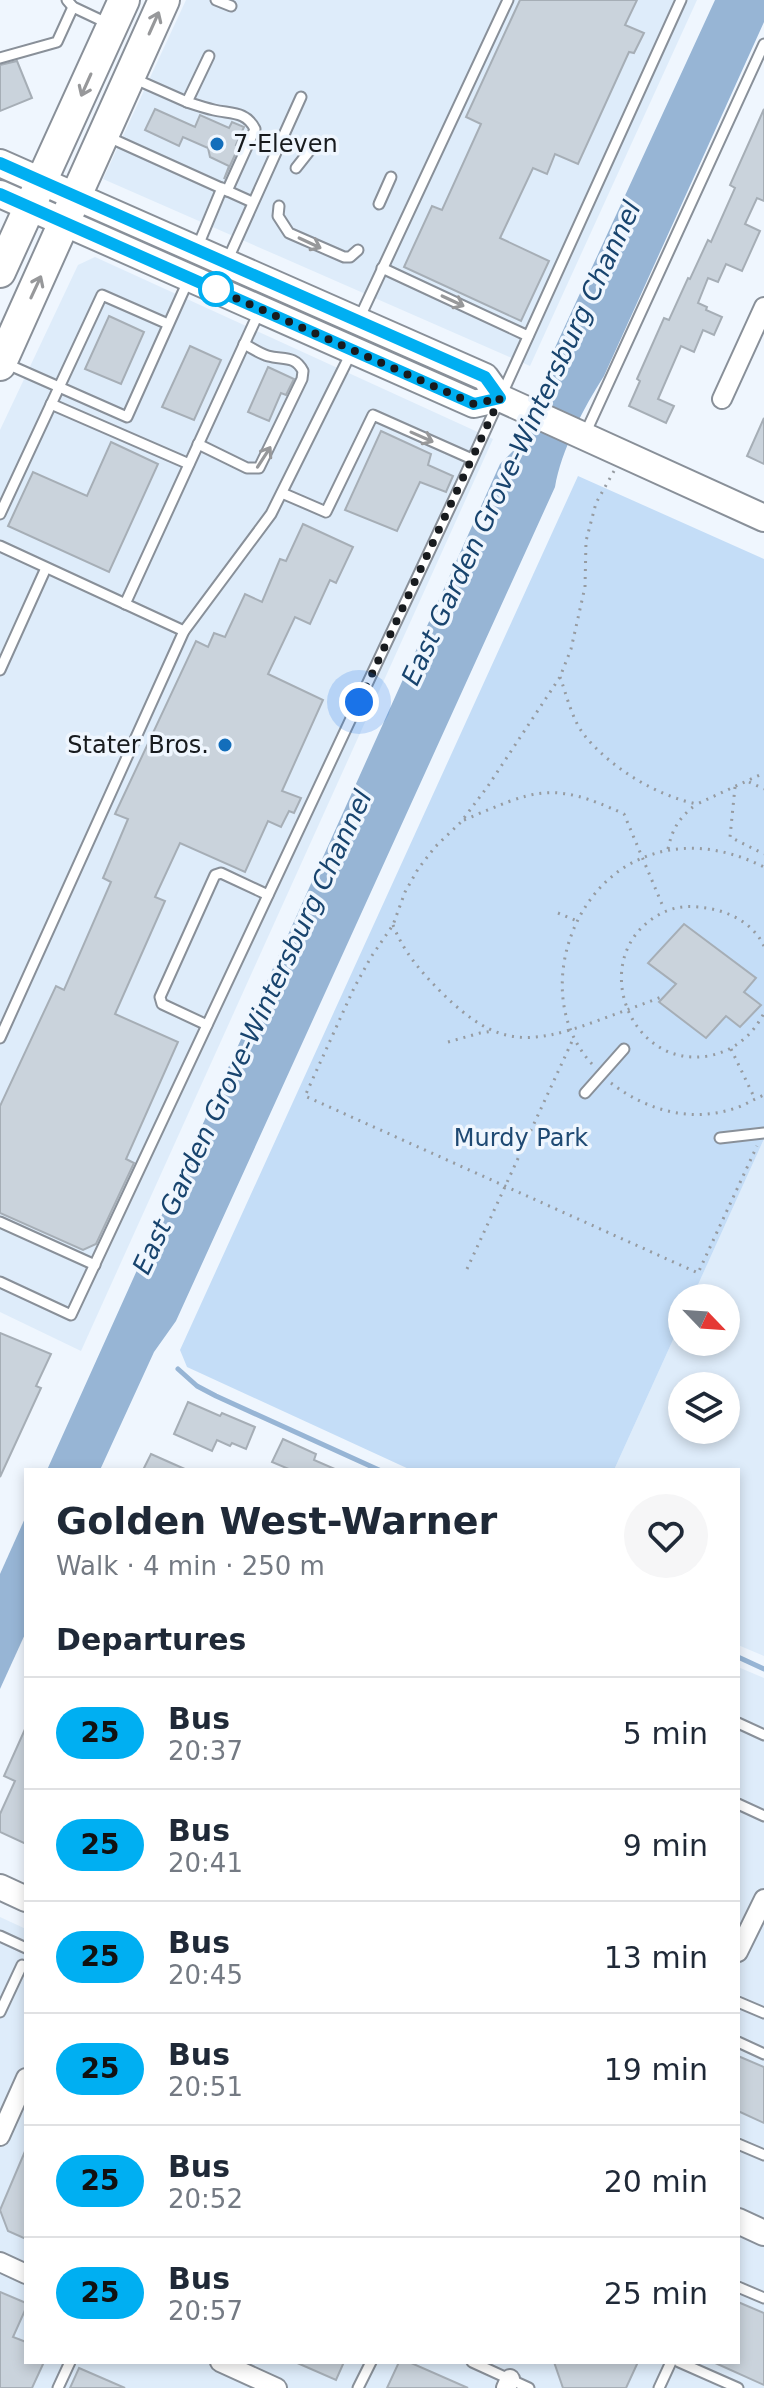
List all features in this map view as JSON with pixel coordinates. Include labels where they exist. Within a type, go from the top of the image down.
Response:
[{"type":"main road","points":[[1,363],[164,0]]},
{"type":"main road","points":[[0,272],[118,13]]},
{"type":"main road","points":[[0,163],[36,194],[71,210],[190,278],[474,404],[500,398]]},
{"type":"main road","points":[[0,194],[36,194]]},
{"type":"main road","points":[[71,210],[196,249],[485,377],[500,398],[764,518]]},
{"type":"street","points":[[722,399],[764,307]]},
{"type":"street","points":[[0,1887],[24,1898]]},
{"type":"street","points":[[742,1932],[764,1899]]},
{"type":"street","points":[[0,2136],[24,2086]]},
{"type":"street","points":[[740,2222],[764,2233]]},
{"type":"street","points":[[0,2262],[24,2273]]},
{"type":"street","points":[[225,2364],[265,2385]]},
{"type":"lane","points":[[216,0],[231,6]]},
{"type":"lane","points":[[0,1038],[184,631],[271,514],[352,350],[358,322],[382,268],[508,0]]},
{"type":"lane","points":[[0,1282],[71,1315],[472,459],[681,0]]},
{"type":"lane","points":[[0,58],[57,42],[70,3],[118,13]]},
{"type":"lane","points":[[584,435],[764,44]]},
{"type":"lane","points":[[187,102],[209,56]]},
{"type":"lane","points":[[130,77],[187,102],[219,111],[232,111],[250,119],[255,129],[196,249]]},
{"type":"lane","points":[[226,262],[301,97]]},
{"type":"lane","points":[[104,135],[252,202]]},
{"type":"lane","points":[[296,168],[311,149],[321,147]]},
{"type":"lane","points":[[379,204],[391,177]]},
{"type":"lane","points":[[279,206],[278,216],[289,233],[344,257],[358,250]]},
{"type":"lane","points":[[382,268],[528,336]]},
{"type":"lane","points":[[1,363],[127,417],[190,278]]},
{"type":"lane","points":[[0,514],[102,295],[168,324]]},
{"type":"lane","points":[[125,604],[260,309]]},
{"type":"lane","points":[[198,444],[247,468],[259,468],[302,379],[303,371],[296,361],[270,357],[244,344]]},
{"type":"lane","points":[[51,404],[189,464]]},
{"type":"lane","points":[[282,493],[326,512],[373,415],[472,459]]},
{"type":"lane","points":[[0,546],[184,631]]},
{"type":"lane","points":[[0,670],[46,568]]},
{"type":"lane","points":[[207,1025],[162,1004],[160,997],[215,875],[221,873],[268,895]]},
{"type":"lane","points":[[585,1093],[624,1049]]},
{"type":"lane","points":[[720,1138],[763,1132]]},
{"type":"lane","points":[[0,1222],[95,1265]]},
{"type":"lane","points":[[740,1724],[764,1735]]},
{"type":"lane","points":[[740,1805],[764,1816]]},
{"type":"lane","points":[[0,1936],[24,1947]]},
{"type":"lane","points":[[0,2012],[24,1964]]},
{"type":"lane","points":[[740,2003],[764,2013]]},
{"type":"lane","points":[[740,2043],[764,2054]]},
{"type":"lane","points":[[740,2145],[764,2155]]},
{"type":"lane","points":[[740,2288],[764,2298]]},
{"type":"lane","points":[[58,2388],[69,2364]]},
{"type":"lane","points":[[358,2388],[370,2364]]},
{"type":"lane","points":[[475,2364],[508,2383],[529,2388]]},
{"type":"lane","points":[[659,2388],[670,2364]]},
{"type":"lane","points":[[684,2364],[738,2388]]},
{"type":"path","points":[[623,453],[592,516],[586,541],[585,587],[579,621],[560,677],[488,786],[461,822],[418,869],[405,892],[393,925],[354,988],[305,1096],[698,1273],[763,1132]]},
{"type":"path","points":[[560,677],[584,735],[606,756],[660,793],[697,804]]},
{"type":"path","points":[[668,850],[671,833],[684,814],[697,804],[764,773]]},
{"type":"path","points":[[748,781],[764,789]]},
{"type":"path","points":[[735,787],[730,837],[764,854]]},
{"type":"path","points":[[461,822],[538,792],[558,792],[595,801],[624,814],[665,911]]},
{"type":"path","points":[[764,867],[748,859],[706,848],[668,850],[643,859],[616,874],[596,891],[578,922],[562,970],[564,1007],[574,1037],[601,1074],[635,1100],[663,1111],[695,1115],[739,1107],[764,1095]]},
{"type":"path","points":[[748,859],[752,848]]},
{"type":"path","points":[[763,942],[739,918],[726,913],[692,906],[665,911],[645,924],[627,947],[621,969],[627,1010],[638,1029],[648,1040],[672,1053],[697,1057],[731,1049],[743,1042],[764,1013]]},
{"type":"path","points":[[558,913],[578,922]]},
{"type":"path","points":[[393,925],[400,944],[420,971],[466,1015],[494,1031],[522,1038],[544,1038],[664,996]]},
{"type":"path","points":[[448,1042],[494,1031]]},
{"type":"path","points":[[467,1269],[574,1037]]},
{"type":"path","points":[[731,1049],[755,1099]]},
{"type":"shaded area","points":[[186,0],[697,0],[530,366],[103,179]]},
{"type":"shaded area","points":[[95,257],[493,439],[81,1351],[0,1312],[0,430],[78,265]]},
{"type":"shaded area","points":[[764,1139],[764,1656],[740,1646],[740,1468],[615,1468],[668,1351],[668,1356],[740,1356],[740,1284],[698,1284]]},
{"type":"shaded area","points":[[740,1668],[764,1678],[764,2388],[0,2388],[0,1917],[24,1928],[24,2364],[740,2364]]},
{"type":"green space","name":"Murdy Park","points":[[578,476],[764,559],[764,1139],[698,1284],[668,1284],[668,1351],[615,1468],[407,1468],[187,1367],[180,1350]]},
{"type":"water","name":"East Garden Grove-Wintersburg Channel","points":[[715,0],[764,0],[764,22],[604,376],[574,430],[555,487],[176,1321],[154,1352],[101,1468],[48,1468],[500,464],[513,451],[549,369],[553,352]]},
{"type":"water","points":[[24,1520],[24,1636],[0,1689],[0,1574]]},
{"type":"building","points":[[520,0],[637,0],[625,25],[644,33],[634,53],[629,52],[578,164],[555,154],[547,174],[533,168],[500,238],[549,261],[521,321],[404,267],[432,206],[442,210],[481,124],[466,117]]},
{"type":"building","points":[[17,61],[32,98],[0,111],[0,65]]},
{"type":"building","points":[[155,109],[195,127],[200,115],[229,128],[232,122],[244,127],[236,145],[239,146],[224,179],[229,166],[210,157],[208,148],[183,137],[179,146],[145,130]]},
{"type":"building","points":[[764,109],[764,201],[757,198],[745,224],[760,231],[742,271],[726,264],[718,282],[708,278],[698,303],[722,317],[714,335],[703,330],[694,352],[681,346],[658,399],[674,406],[666,423],[629,406],[640,381],[637,379],[664,318],[669,320],[708,240],[711,242],[735,188],[730,185]]},
{"type":"building","points":[[109,316],[144,332],[121,384],[85,369]]},
{"type":"building","points":[[190,346],[221,360],[194,420],[162,407]]},
{"type":"building","points":[[268,367],[294,379],[286,395],[281,393],[269,421],[248,412]]},
{"type":"building","points":[[764,418],[764,464],[747,456]]},
{"type":"building","points":[[381,431],[431,454],[428,465],[453,476],[446,492],[420,482],[397,531],[345,510]]},
{"type":"building","points":[[111,442],[158,464],[109,572],[8,526],[33,472],[87,496]]},
{"type":"building","points":[[303,524],[353,547],[336,583],[330,580],[310,624],[295,617],[268,674],[323,700],[282,791],[301,798],[294,813],[289,811],[281,827],[268,821],[245,872],[180,843],[155,897],[165,901],[115,1014],[178,1042],[126,1159],[134,1163],[96,1244],[83,1250],[0,1213],[0,1106],[56,986],[64,990],[111,882],[103,878],[128,819],[115,814],[196,641],[208,647],[214,633],[225,637],[245,594],[262,602],[280,559],[286,561]]},
{"type":"building","points":[[684,924],[756,978],[744,992],[761,1005],[740,1027],[726,1016],[706,1038],[659,1002],[676,984],[648,963]]},
{"type":"building","points":[[0,1333],[51,1354],[36,1386],[41,1388],[0,1477]]},
{"type":"building","points":[[188,1402],[255,1427],[246,1449],[217,1440],[212,1451],[174,1434]]},
{"type":"building","points":[[283,1439],[316,1454],[314,1460],[332,1468],[286,1468],[272,1462]]},
{"type":"building","points":[[151,1454],[182,1468],[144,1468]]},
{"type":"building","points":[[24,1731],[24,1843],[0,1832],[0,1814],[15,1781],[4,1776]]},
{"type":"building","points":[[740,2057],[764,2067],[764,2123],[740,2112]]},
{"type":"building","points":[[24,2154],[24,2238],[8,2231],[0,2210]]},
{"type":"building","points":[[0,2292],[24,2302],[24,2312],[13,2337],[24,2341],[24,2364],[43,2364],[32,2388],[0,2388]]},
{"type":"building","points":[[740,2303],[764,2313],[764,2385],[717,2364],[740,2364]]},
{"type":"building","points":[[300,2364],[343,2364],[336,2380]]},
{"type":"building","points":[[398,2364],[414,2364],[468,2388],[387,2388]]},
{"type":"building","points":[[555,2364],[637,2364],[626,2388],[563,2388]]},
{"type":"building","points":[[79,2368],[125,2388],[70,2388]]},
{"type":"waterway","points":[[178,1369],[197,1386],[216,1396],[375,1468]]},
{"type":"waterway","points":[[740,1658],[764,1669]]},
{"type":"bus line","name":"25","points":[[0,163],[485,377],[500,398],[474,404],[0,194]]},
{"type":"place","name":"7-Eleven","points":[[217,144]]},
{"type":"place","name":"Stater Bros.","points":[[225,745]]},
{"type":"route","points":[[216,289],[213,288],[474,404],[500,398],[359,702]]}]
